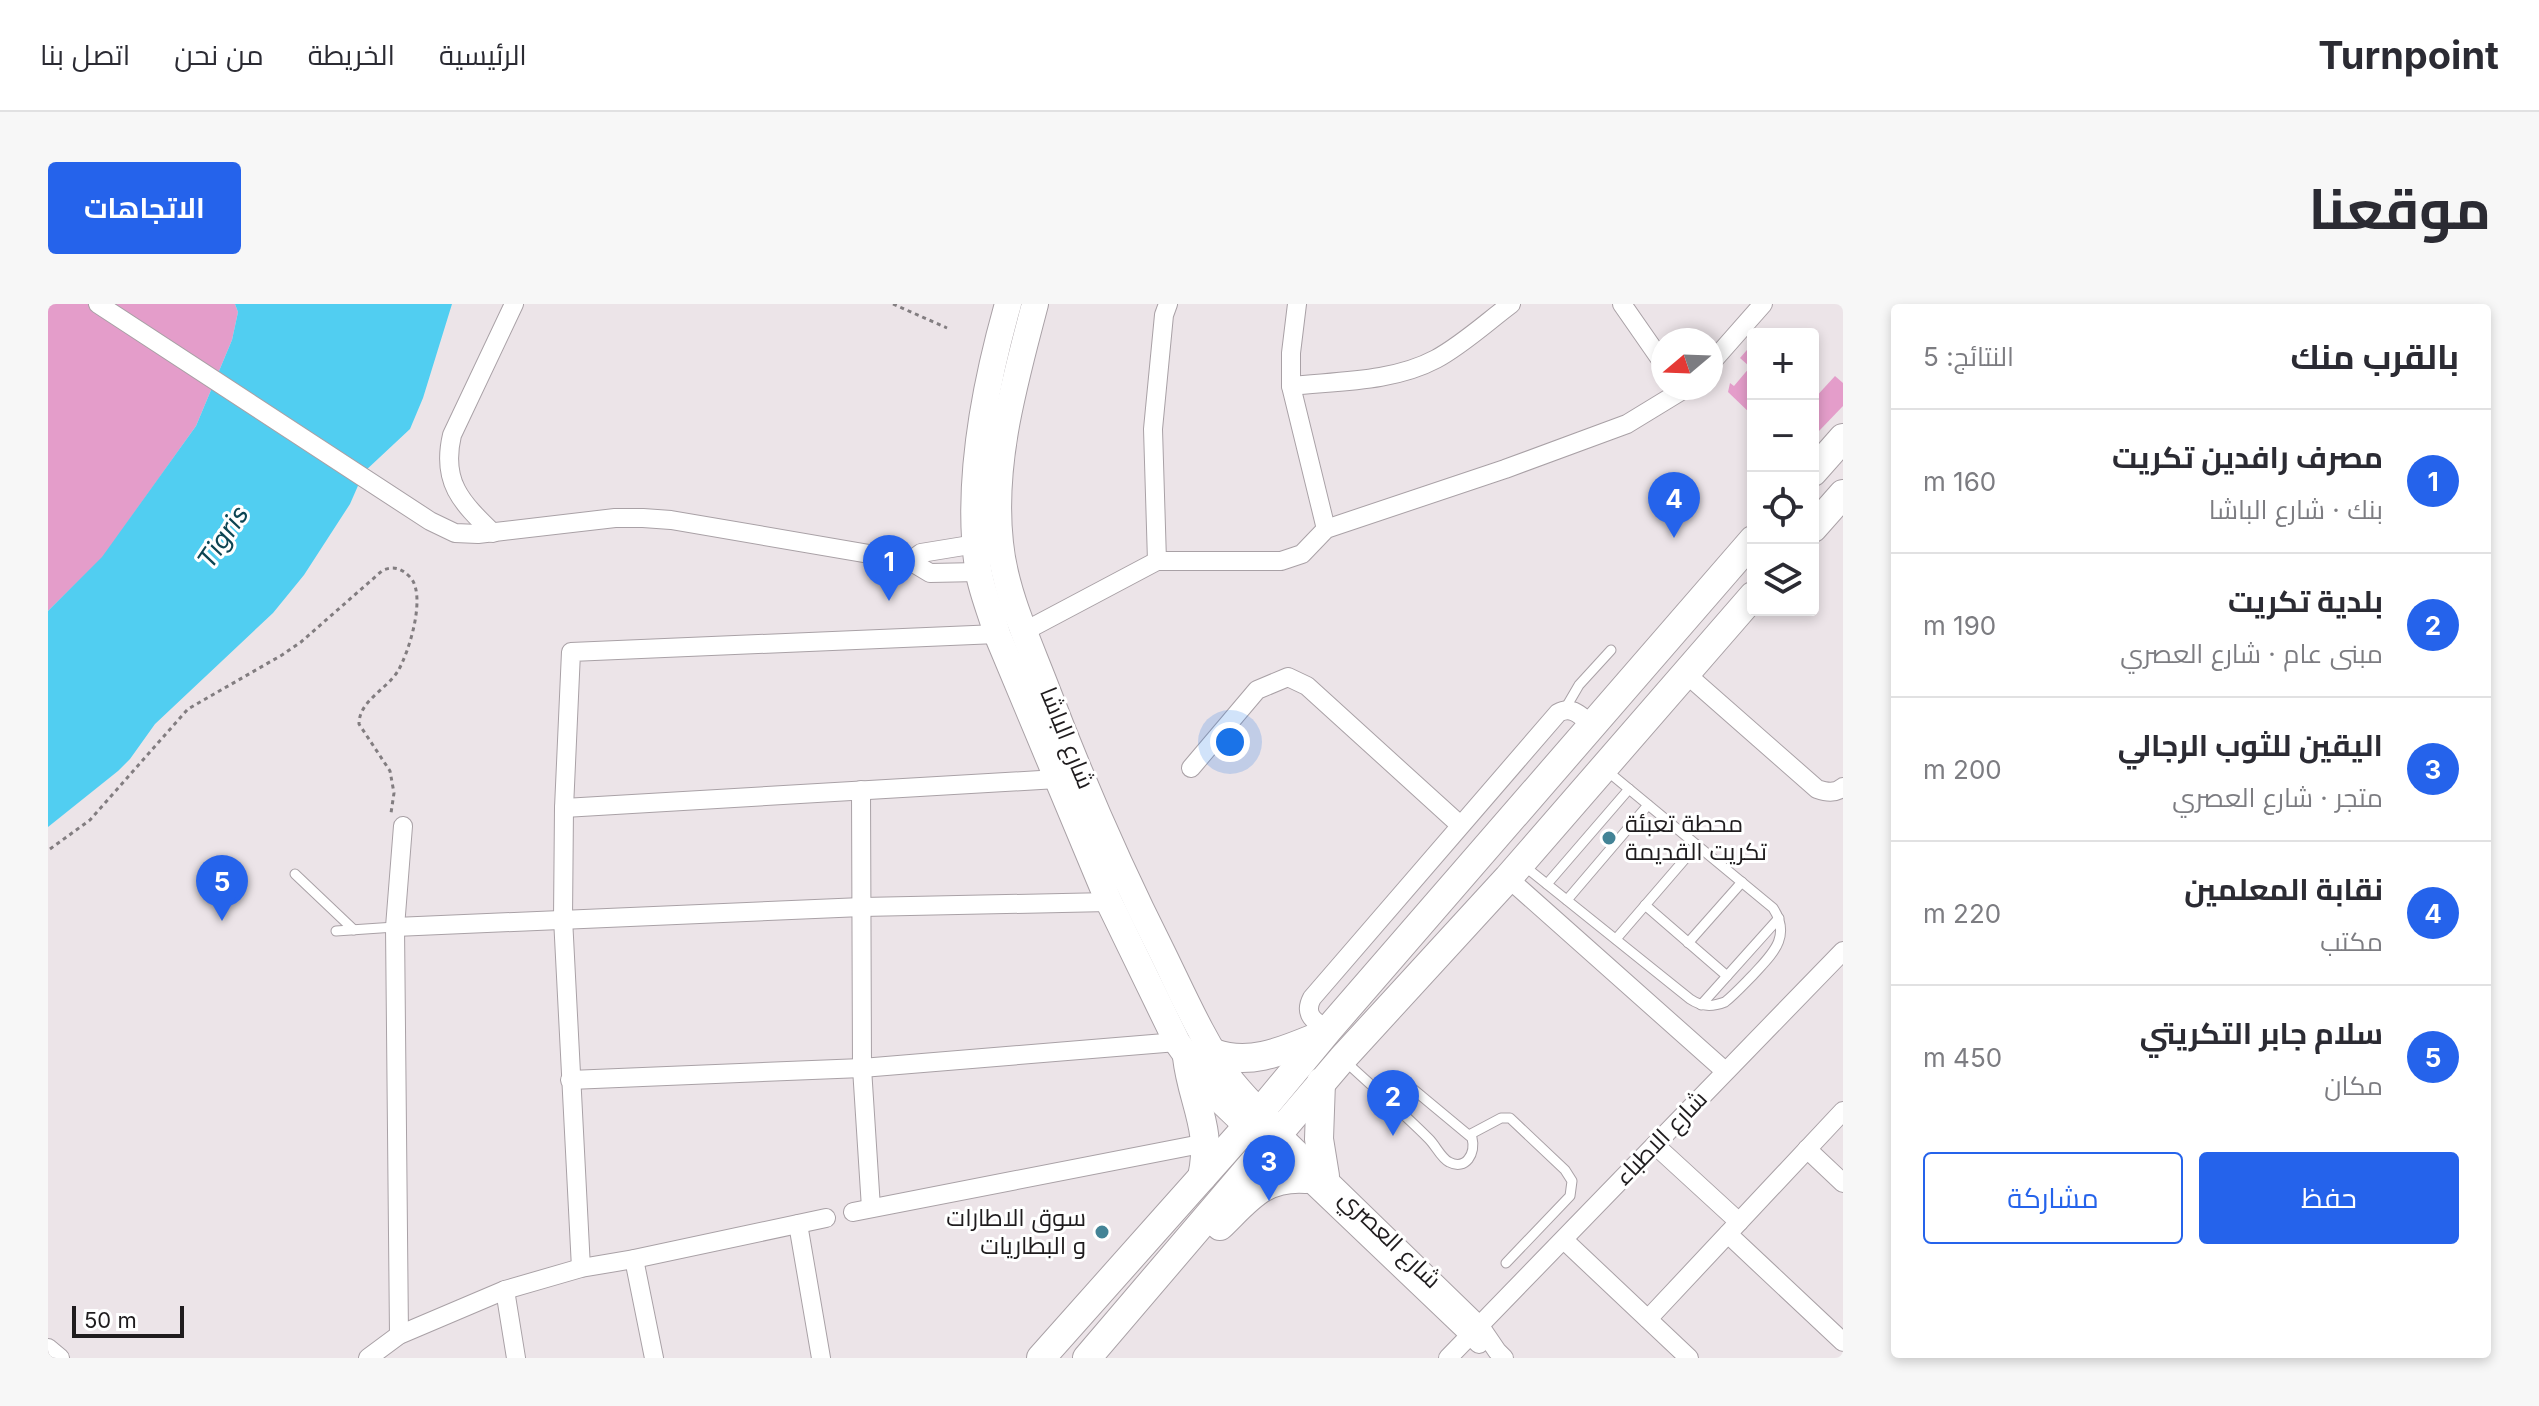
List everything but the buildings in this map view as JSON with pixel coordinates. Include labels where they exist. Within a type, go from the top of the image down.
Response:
[{"type":"main road","points":[[1008,304],[991,372],[975,494],[979,572],[997,634],[1109,902],[1193,1050],[1214,1094],[1263,1129]]},
{"type":"main road","name":"شارع الباشا","points":[[1035,304],[1006,426],[999,517],[1005,569],[1025,631],[1102,825],[1149,926],[1193,1050]]},
{"type":"main road","points":[[1819,465],[1843,438]]},
{"type":"main road","points":[[1819,521],[1843,494]]},
{"type":"main road","points":[[1087,1358],[1181,1247],[1327,1031],[1750,544]]},
{"type":"main road","points":[[1041,1358],[1202,1177],[1321,1082],[1514,870],[1747,603]]},
{"type":"main road","points":[[1193,1050],[1236,1059],[1258,1058],[1327,1031]]},
{"type":"main road","points":[[1193,1050],[1191,1086],[1203,1121],[1206,1143],[1202,1177]]},
{"type":"main road","points":[[1181,1247],[1220,1226],[1258,1190],[1281,1180],[1315,1178],[1321,1082]]},
{"type":"street","points":[[98,304],[430,521],[455,533],[493,533],[615,518],[671,520],[910,561],[930,573],[979,572]]},
{"type":"street","points":[[493,533],[459,498],[449,473],[450,446],[452,435],[514,304]]},
{"type":"street","points":[[1157,561],[1153,429],[1164,315],[1168,304]]},
{"type":"street","points":[[1297,304],[1291,353],[1291,386],[1326,529]]},
{"type":"street","points":[[1291,386],[1372,378],[1409,370],[1436,359],[1486,311],[1511,304]]},
{"type":"street","points":[[1622,304],[1651,346]]},
{"type":"street","points":[[1723,349],[1763,304]]},
{"type":"street","points":[[1025,631],[1157,561],[1281,561],[1302,554],[1326,529],[1627,424],[1665,400]]},
{"type":"street","points":[[910,561],[928,551],[976,544]]},
{"type":"street","points":[[581,1268],[563,918],[571,652],[997,634]]},
{"type":"street","points":[[1685,673],[1817,789],[1839,791],[1843,787]]},
{"type":"street","points":[[1191,768],[1257,690],[1288,677],[1307,686],[1460,825]]},
{"type":"street","points":[[1327,1031],[1309,1014],[1308,1006],[1312,998],[1555,715],[1565,709],[1573,710],[1592,725]]},
{"type":"street","points":[[564,808],[1057,779]]},
{"type":"street","points":[[861,790],[862,1210],[1206,1143]]},
{"type":"street","points":[[398,826],[395,927],[399,1335]]},
{"type":"street","points":[[1514,870],[1548,913],[1725,1071]]},
{"type":"street","points":[[395,927],[862,907],[1109,902]]},
{"type":"street","name":"شارع الاطباء","points":[[1448,1358],[1843,951]]},
{"type":"street","points":[[570,1080],[1193,1050]]},
{"type":"street","points":[[1648,1319],[1843,1111]]},
{"type":"street","name":"شارع العصري","points":[[1263,1129],[1474,1331],[1482,1346],[1500,1355]]},
{"type":"street","points":[[1655,1145],[1843,1342]]},
{"type":"street","points":[[1807,1149],[1843,1183]]},
{"type":"street","points":[[368,1358],[399,1335],[505,1290],[581,1268],[826,1218]]},
{"type":"street","points":[[798,1224],[821,1358]]},
{"type":"street","points":[[1564,1240],[1689,1358]]},
{"type":"street","points":[[634,1259],[654,1358]]},
{"type":"street","points":[[505,1290],[516,1358]]},
{"type":"street","points":[[48,1348],[60,1358]]},
{"type":"lane","points":[[1565,709],[1579,685],[1611,650]]},
{"type":"lane","points":[[1514,870],[1547,884],[1701,1005],[1725,1002],[1771,955],[1780,938],[1779,918],[1769,903],[1603,768]]},
{"type":"lane","points":[[1547,884],[1629,789]]},
{"type":"lane","points":[[1548,913],[1648,805]]},
{"type":"lane","points":[[1616,939],[1697,845]]},
{"type":"lane","points":[[295,874],[354,930]]},
{"type":"lane","points":[[1688,943],[1742,882]]},
{"type":"lane","points":[[1645,905],[1727,976]]},
{"type":"lane","points":[[1701,1005],[1779,918]]},
{"type":"lane","points":[[336,931],[395,927]]},
{"type":"lane","points":[[1342,1059],[1423,1133],[1447,1161],[1460,1164],[1468,1160],[1474,1147],[1469,1135],[1413,1089]]},
{"type":"lane","points":[[1469,1135],[1501,1118],[1510,1118],[1565,1170],[1572,1181],[1570,1196],[1506,1263]]},
{"type":"path","points":[[893,304],[947,328]]},
{"type":"path","points":[[50,849],[90,820],[188,709],[301,642],[383,570],[395,567],[402,570],[416,586],[419,605],[402,663],[389,683],[361,712],[359,724],[390,771],[394,782],[391,811],[398,826]]},
{"type":"shaded area","points":[[48,304],[235,304],[238,312],[232,340],[196,426],[102,558],[48,611]]},
{"type":"shaded area","points":[[1747,350],[1747,364],[1740,358]]},
{"type":"shaded area","points":[[1747,371],[1747,410],[1728,392],[1730,383],[1734,386]]},
{"type":"shaded area","points":[[1835,376],[1843,383],[1843,406],[1819,431],[1819,400],[1819,393]]},
{"type":"water","name":"Tigris","points":[[235,304],[452,304],[423,398],[410,429],[364,472],[350,504],[304,575],[273,613],[155,724],[118,771],[48,827],[48,611],[102,557],[196,426],[232,340],[238,312]]},
{"type":"place","name":"نقابة المعلمين","points":[[1674,538]]},
{"type":"place","name":"مصرف رافدين تكريت","points":[[889,601]]},
{"type":"place","name":"محطة تعبئة تكريت القديمة","points":[[1609,838]]},
{"type":"place","name":"سلام جابر التكريتي","points":[[222,921]]},
{"type":"place","name":"بلدية تكريت","points":[[1393,1136]]},
{"type":"place","name":"اليقين للثوب الرجالي","points":[[1269,1201]]},
{"type":"place","name":"سوق الاطارات و البطاريات","points":[[1102,1232]]}]
